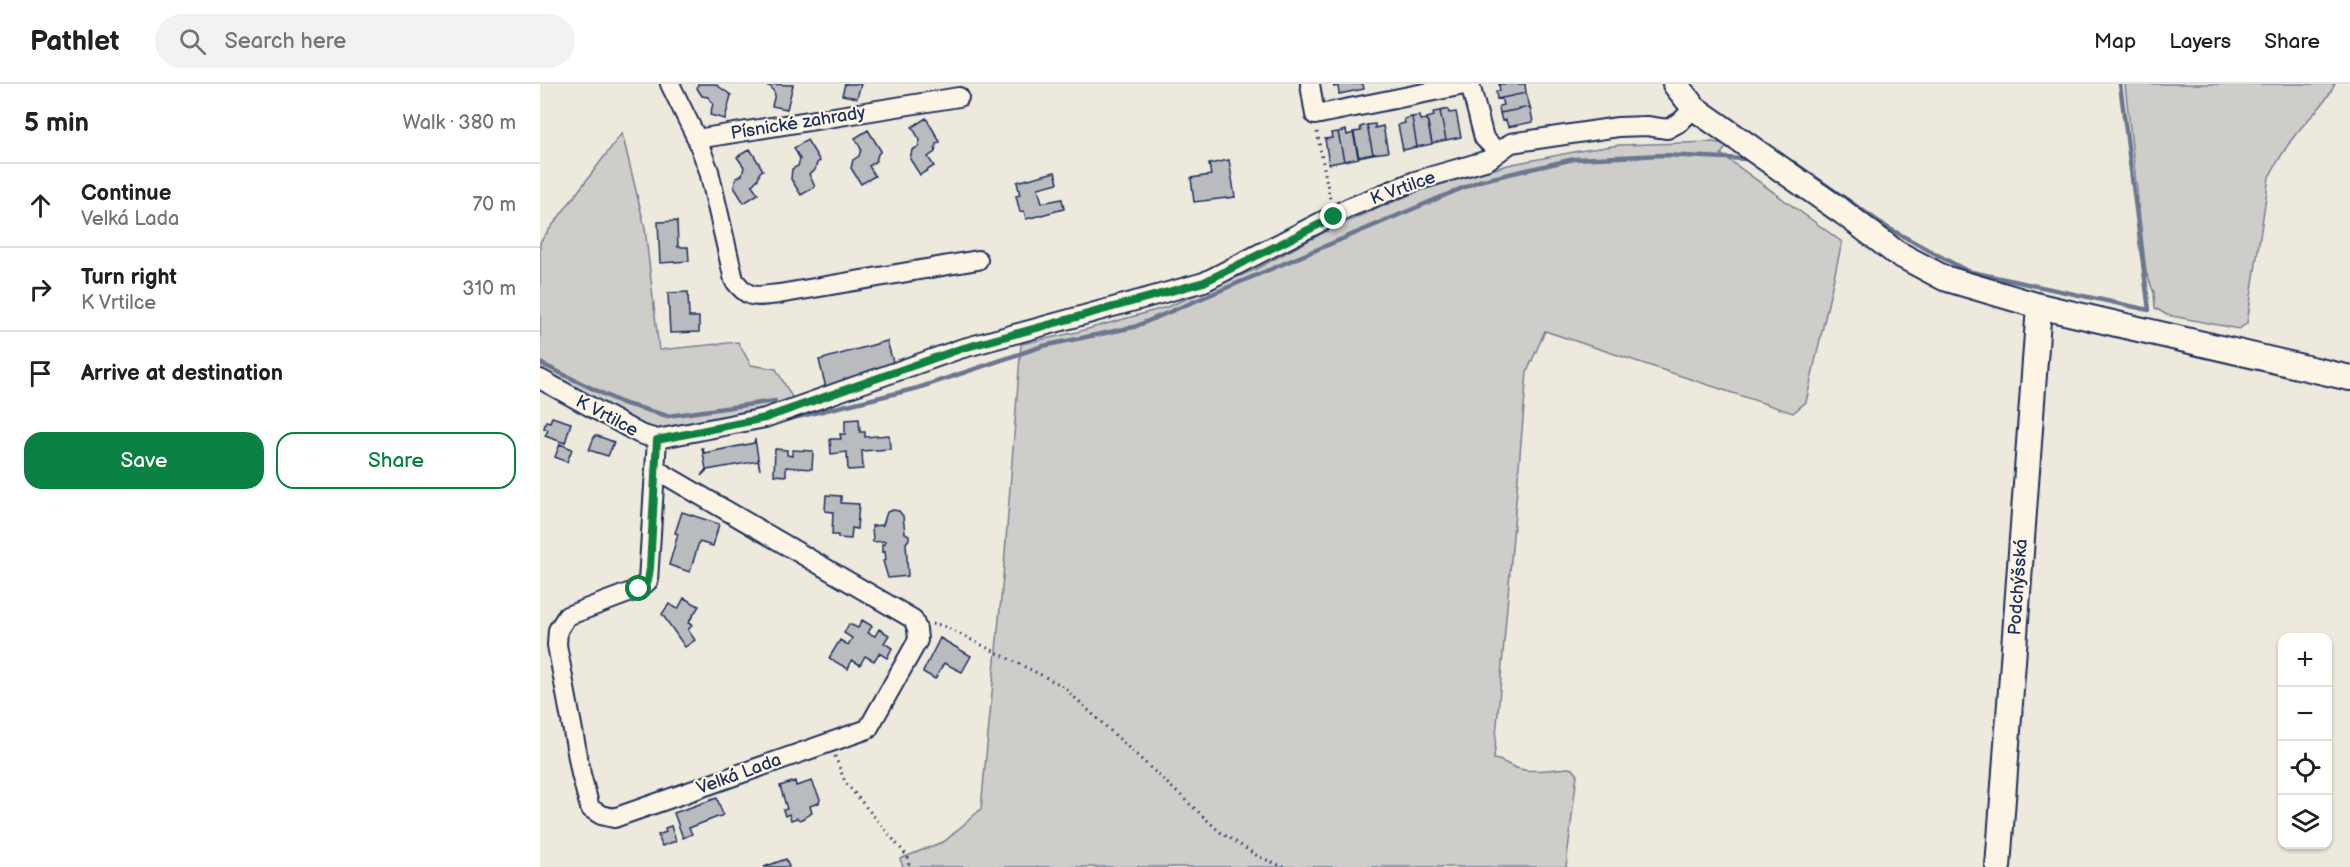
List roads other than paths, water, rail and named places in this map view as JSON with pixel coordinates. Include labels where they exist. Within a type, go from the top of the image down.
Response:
[{"type":"street","points":[[670,84],[698,139],[709,171],[734,280],[743,292],[754,296],[779,294],[978,260]]},
{"type":"street","points":[[1310,84],[1315,115],[1469,84],[1484,138],[1488,145],[1498,152]]},
{"type":"street","points":[[1675,84],[1694,108],[1844,213],[1895,252],[1944,278],[2039,306],[2350,378]]},
{"type":"street","name":"Písnické zahrady","points":[[698,139],[959,97]]},
{"type":"street","name":"K Vrtilce","points":[[540,379],[640,435],[657,440],[765,418],[960,349],[1204,282],[1348,208],[1415,181],[1488,160],[1511,143],[1618,127],[1647,126],[1667,129],[1680,122],[1694,108]]},
{"type":"street","name":"Podchýšská","points":[[1998,867],[2039,306]]},
{"type":"street","name":"Velká Lada","points":[[655,469],[913,619],[918,640],[868,729],[614,818],[601,815],[590,808],[581,774],[559,656],[558,630],[567,616],[639,589],[648,581],[655,469],[657,440]]},
{"type":"waterway","points":[[1793,162],[1888,228],[1967,271],[2149,310],[2120,84]]},
{"type":"waterway","points":[[785,420],[918,388],[1043,346],[1134,327],[1479,181],[1574,159],[1664,155],[1746,159]]},
{"type":"waterway","points":[[540,363],[622,403],[668,416],[775,401]]}]
